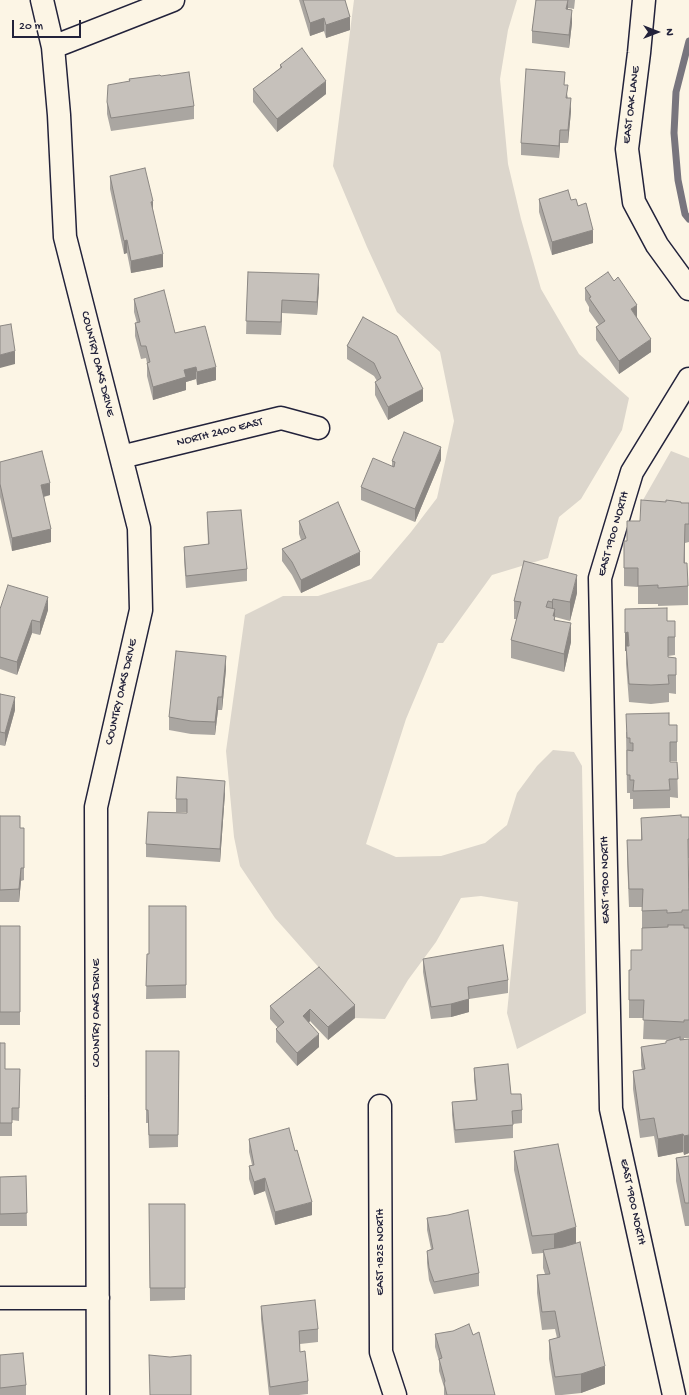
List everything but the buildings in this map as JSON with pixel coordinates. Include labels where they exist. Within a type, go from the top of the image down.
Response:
[{"type":"street","name":"COUNTRY OAKS DRIVE","points":[[42,0],[53,46],[59,115],[65,237],[139,528],[141,610],[96,807],[98,1395]]},
{"type":"street","points":[[53,46],[173,0]]},
{"type":"street","name":"EAST OAK LANE","points":[[644,0],[627,149],[634,202],[657,245],[689,289]]},
{"type":"street","name":"EAST 1900 NORTH","points":[[674,1395],[611,1109],[600,578],[632,472],[689,379]]},
{"type":"street","name":"NORTH 2400 EAST","points":[[121,457],[281,418],[318,428]]},
{"type":"street","name":"EAST 1825 NORTH","points":[[380,1106],[381,1352],[394,1395]]},
{"type":"street","points":[[0,1298],[98,1298]]},
{"type":"shaded area","points":[[354,0],[517,0],[508,30],[500,79],[508,164],[521,219],[541,289],[579,354],[629,398],[622,430],[581,499],[559,517],[548,558],[492,575],[443,643],[438,643],[406,719],[366,844],[396,857],[441,856],[485,843],[507,825],[517,793],[537,766],[553,750],[574,752],[582,766],[586,1013],[517,1049],[507,1013],[518,902],[481,896],[461,898],[436,942],[408,980],[385,1019],[355,1018],[322,971],[275,918],[240,866],[234,837],[226,751],[245,615],[283,596],[318,596],[371,579],[411,532],[437,498],[454,421],[440,352],[397,312],[367,247],[333,166]]},
{"type":"shaded area","points":[[671,451],[689,458],[689,515],[643,500]]},
{"type":"waterway","points":[[689,41],[676,92],[674,133],[678,180],[685,214],[689,219]]}]
